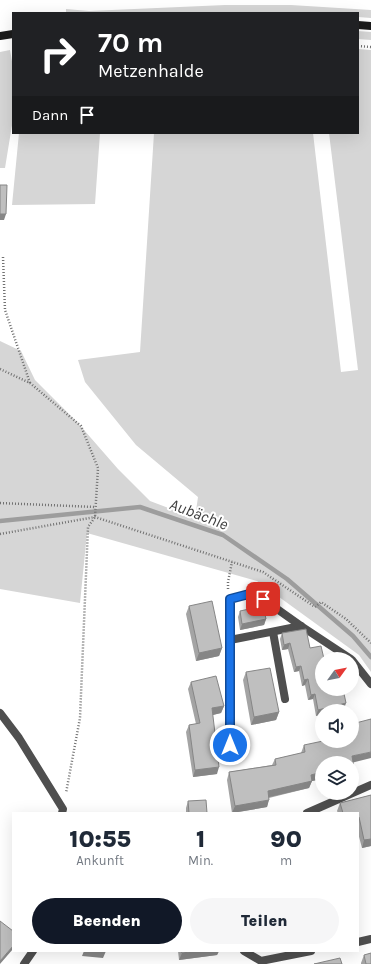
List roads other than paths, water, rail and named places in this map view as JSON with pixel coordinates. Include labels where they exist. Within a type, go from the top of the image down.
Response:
[{"type":"main road","points":[[359,25],[371,26]]},
{"type":"main road","points":[[0,36],[12,34]]},
{"type":"street","points":[[230,760],[230,599],[249,594],[263,599],[340,652]]},
{"type":"street","points":[[230,640],[301,626]]},
{"type":"street","points":[[273,632],[285,699]]},
{"type":"street","points":[[359,669],[371,684]]},
{"type":"street","points":[[0,713],[19,738],[62,811]]},
{"type":"street","points":[[309,812],[371,785]]},
{"type":"street","points":[[359,942],[371,939]]},
{"type":"street","points":[[24,964],[32,952]]},
{"type":"street","points":[[246,952],[261,961],[306,952]]},
{"type":"waterway","name":"Aubächle","points":[[0,521],[140,507],[223,535],[287,579],[353,636],[371,657]]}]
